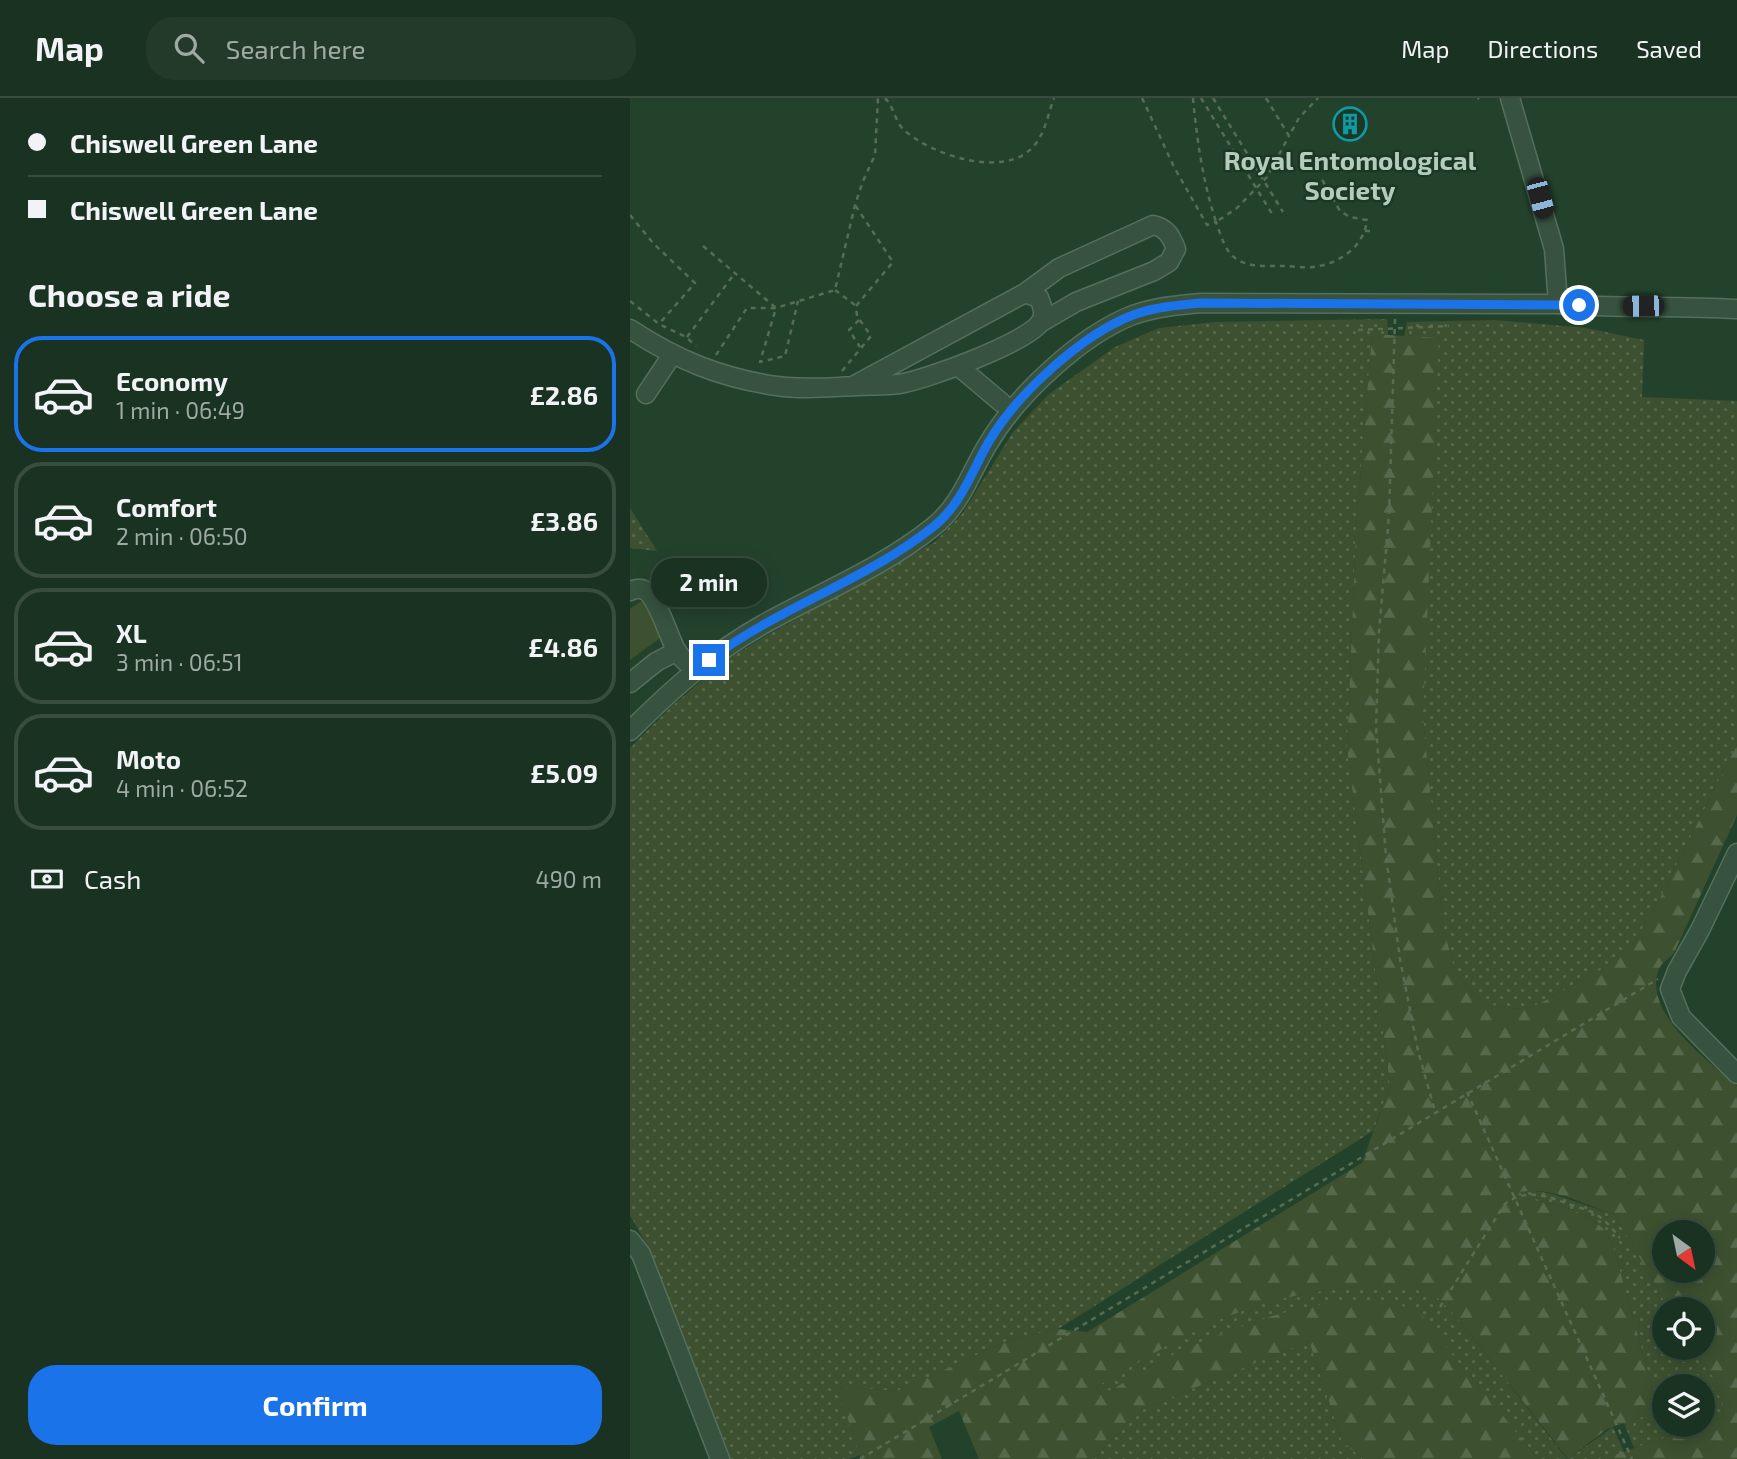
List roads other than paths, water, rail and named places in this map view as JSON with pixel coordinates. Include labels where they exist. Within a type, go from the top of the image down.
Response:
[{"type":"street","points":[[1510,98],[1554,249],[1558,304]]},
{"type":"street","points":[[630,329],[672,355],[713,373],[773,386],[814,388],[900,384],[958,366],[1029,332],[1076,302],[1154,271],[1169,262],[1176,249],[1169,233],[1162,227],[1153,225],[1059,268],[1024,293],[845,386]]},
{"type":"street","points":[[1024,293],[1039,298],[1044,312],[1040,323]]},
{"type":"street","points":[[630,731],[696,670],[760,625],[886,559],[945,517],[957,501],[992,437],[1011,411],[1046,374],[1104,328],[1134,315],[1165,306],[1189,304],[1558,304],[1600,307],[1686,305],[1737,309]]},
{"type":"street","points":[[646,394],[672,355]]},
{"type":"street","points":[[958,366],[1002,403]]},
{"type":"street","points":[[630,592],[638,588],[649,595],[670,631],[677,651],[683,660],[696,670]]},
{"type":"street","points":[[630,683],[656,662],[677,651]]},
{"type":"street","points":[[1737,853],[1670,989],[1681,1017],[1737,1074]]},
{"type":"street","points":[[630,1240],[641,1254],[720,1459]]},
{"type":"place","name":"Royal Entomological Society","points":[[1350,124]]}]
